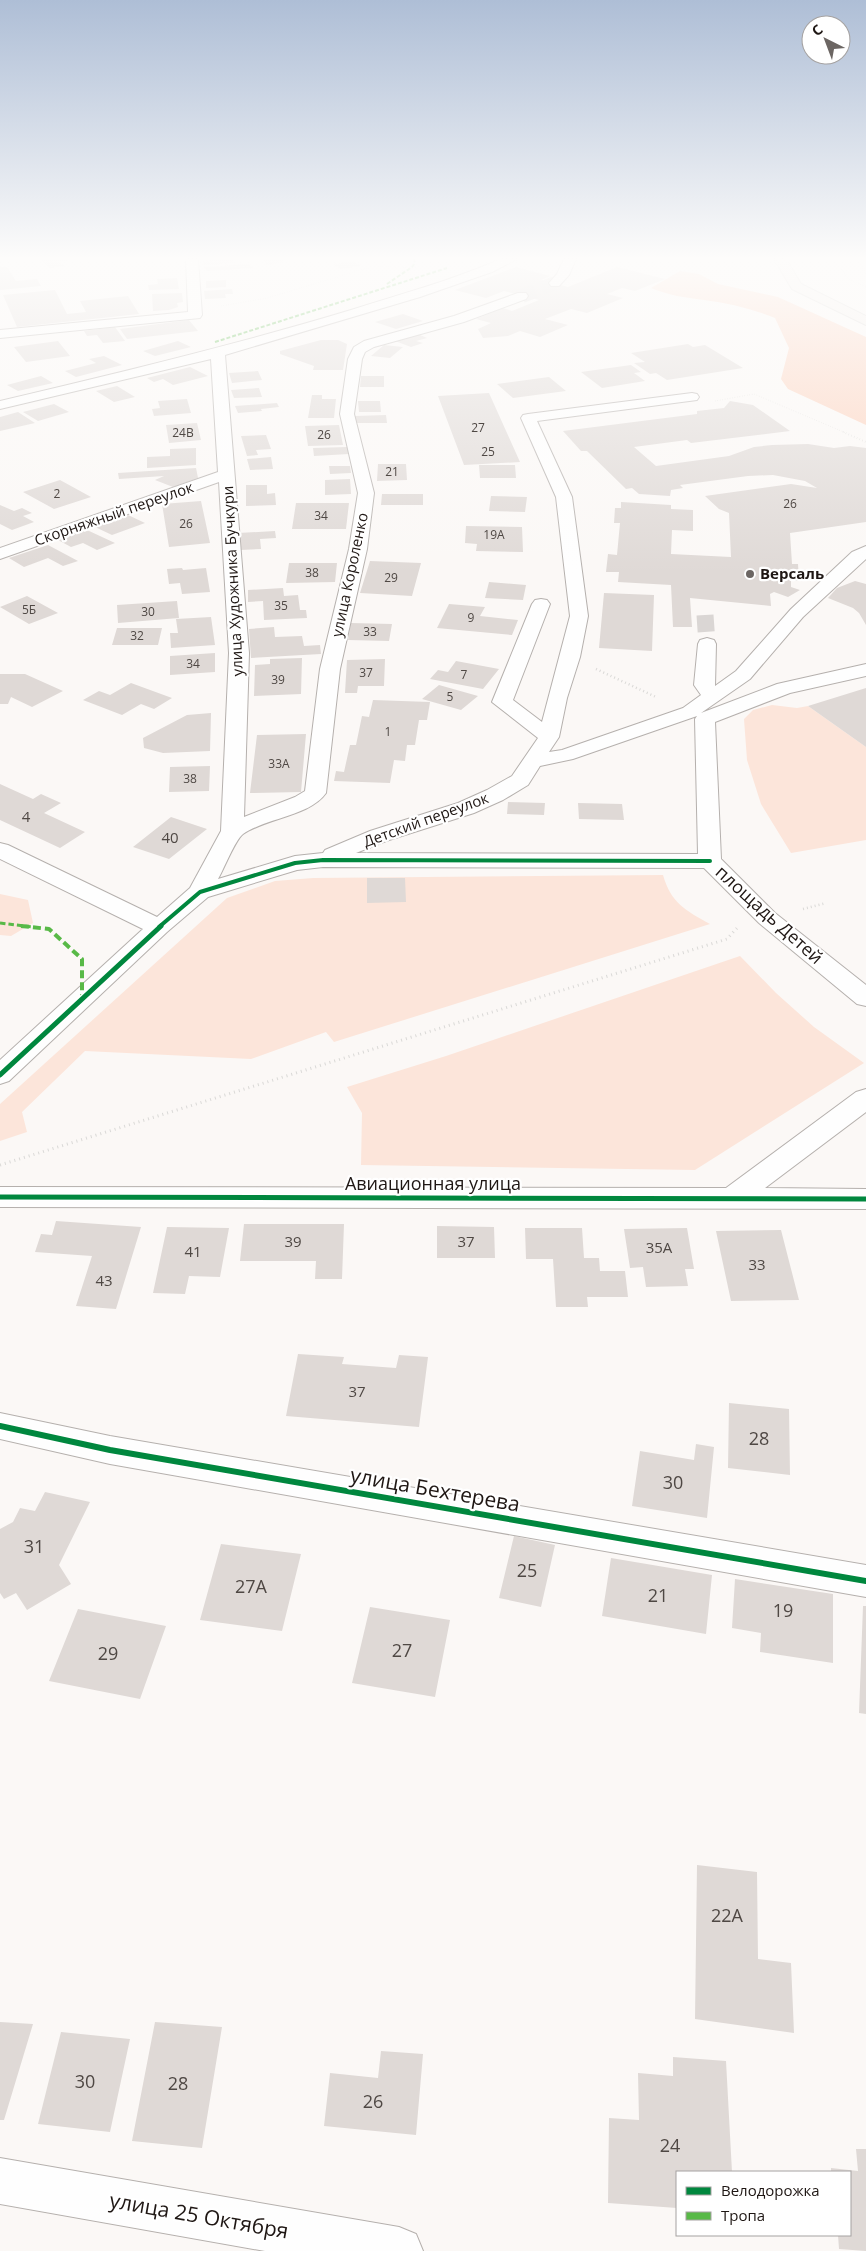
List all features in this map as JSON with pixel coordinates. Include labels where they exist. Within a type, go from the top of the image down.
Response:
[{"type":"street","points":[[0,405],[172,364]]},
{"type":"street","name":"улица Художника Бучкури","points":[[200,892],[232,831],[239,654],[218,364]]},
{"type":"street","name":"улица Короленко","points":[[232,831],[267,814],[303,802],[315,793],[330,669],[358,548],[366,493],[347,414],[355,364]]},
{"type":"street","name":"Детский переулок","points":[[323,860],[378,836],[466,808],[495,795],[520,780],[549,737],[557,698],[570,658],[579,616],[564,497],[528,418],[700,400]]},
{"type":"street","name":"Скорняжный переулок","points":[[0,554],[227,474]]},
{"type":"street","points":[[533,761],[566,755],[690,712],[743,675],[797,613],[866,551]]},
{"type":"street","points":[[542,604],[502,702],[549,737]]},
{"type":"street","points":[[707,644],[704,685],[712,696]]},
{"type":"street","name":"площадь Детей","points":[[866,670],[784,688],[705,719],[710,861],[767,918],[866,998]]},
{"type":"street","points":[[0,850],[159,928]]},
{"type":"street","points":[[0,1075],[200,892],[295,863],[323,860],[710,861]]},
{"type":"street","points":[[733,1198],[866,1098]]},
{"type":"street","name":"Авиационная улица","points":[[0,1197],[866,1199]]},
{"type":"street","name":"улица Бехтерева","points":[[0,1426],[110,1450],[866,1581]]},
{"type":"street","name":"улица 25 Октября","points":[[0,2182],[399,2251]]},
{"type":"path","points":[[700,400],[754,394],[866,442]]},
{"type":"path","points":[[570,658],[690,712]]},
{"type":"path","points":[[0,1165],[727,940],[740,924]]},
{"type":"shaded area","points":[[785,364],[866,364],[866,425],[788,389],[781,379]]},
{"type":"shaded area","points":[[772,705],[797,708],[808,706],[866,747],[866,840],[791,853],[761,804],[747,760],[744,719],[753,710]]},
{"type":"shaded area","points":[[663,875],[666,885],[680,905],[710,924],[334,1042],[326,1032],[251,1059],[85,1051],[22,1112],[27,1132],[0,1141],[0,1104],[227,898],[275,881],[313,878]]},
{"type":"shaded area","points":[[0,894],[28,900],[33,923],[11,936],[0,935]]},
{"type":"shaded area","points":[[740,956],[776,993],[814,1027],[864,1063],[695,1170],[361,1165],[362,1113],[347,1087],[446,1056]]},
{"type":"building","points":[[92,364],[122,365],[76,377],[65,371]]},
{"type":"building","points":[[308,364],[344,364],[343,370],[313,370],[314,366]]},
{"type":"building","points":[[636,364],[736,364],[743,368],[667,380],[656,373],[650,374]]},
{"type":"building","points":[[631,365],[641,372],[634,373],[645,381],[602,388],[581,372]]},
{"type":"building","points":[[190,367],[208,376],[173,385],[163,379],[154,382],[147,378]]},
{"type":"building","points":[[258,371],[262,380],[232,383],[229,373]]},
{"type":"building","points":[[41,376],[53,383],[18,391],[7,385]]},
{"type":"building","points":[[361,376],[384,376],[384,387],[360,387]]},
{"type":"building","points":[[549,377],[566,391],[513,398],[497,384]]},
{"type":"building","points":[[117,386],[135,397],[114,402],[96,391]]},
{"type":"building","points":[[259,388],[262,397],[234,398],[231,390]]},
{"type":"building","points":[[489,393],[520,462],[464,465],[438,396]]},
{"type":"building","points":[[312,395],[322,395],[322,399],[336,399],[334,418],[308,418]]},
{"type":"building","points":[[187,399],[191,413],[154,416],[152,409],[160,408],[158,401]]},
{"type":"building","points":[[358,401],[380,401],[381,412],[359,412]]},
{"type":"building","points":[[730,401],[753,405],[790,431],[691,443],[687,440],[634,447],[656,466],[729,456],[754,447],[772,445],[808,444],[834,448],[850,446],[866,448],[866,522],[790,533],[792,564],[798,564],[799,581],[791,581],[791,587],[800,590],[788,597],[774,592],[770,594],[771,606],[690,598],[692,627],[673,627],[671,585],[618,582],[619,572],[606,572],[608,554],[617,555],[620,523],[614,523],[615,508],[621,508],[621,502],[671,505],[671,509],[693,510],[693,531],[672,530],[671,554],[731,557],[729,513],[719,509],[705,496],[791,484],[817,488],[805,481],[773,475],[748,476],[680,485],[683,488],[671,490],[670,496],[639,494],[632,488],[626,489],[587,451],[581,451],[563,431],[697,414],[697,411],[724,408]]},
{"type":"building","points":[[277,403],[279,407],[238,413],[235,406]]},
{"type":"building","points":[[54,404],[69,412],[38,421],[23,412]]},
{"type":"building","points":[[18,412],[35,423],[0,431],[0,417]]},
{"type":"building","points":[[386,415],[387,423],[355,423],[355,416]]},
{"type":"building","points":[[197,423],[201,440],[169,443],[166,425]]},
{"type":"building","points":[[339,425],[343,445],[308,446],[305,426]]},
{"type":"building","points":[[266,435],[271,449],[256,450],[258,455],[247,456],[241,436]]},
{"type":"building","points":[[347,447],[349,454],[314,456],[313,448]]},
{"type":"building","points":[[196,448],[196,465],[147,468],[147,457],[170,456],[170,449]]},
{"type":"building","points":[[271,457],[273,469],[250,470],[247,459]]},
{"type":"building","points":[[378,464],[406,464],[407,480],[377,481]]},
{"type":"building","points":[[479,465],[515,465],[516,478],[480,478]]},
{"type":"building","points":[[329,466],[350,466],[351,473],[330,474]]},
{"type":"building","points":[[196,468],[198,478],[173,487],[155,480],[164,476],[119,479],[118,473]]},
{"type":"building","points":[[350,479],[351,494],[325,495],[325,480]]},
{"type":"building","points":[[60,480],[91,497],[54,509],[23,492]]},
{"type":"building","points":[[246,485],[267,485],[267,494],[275,493],[276,505],[246,506]]},
{"type":"building","points":[[382,494],[423,494],[423,505],[381,505]]},
{"type":"building","points":[[491,496],[527,497],[525,512],[489,511]]},
{"type":"building","points":[[201,501],[210,543],[169,547],[162,504]]},
{"type":"building","points":[[296,503],[349,503],[346,529],[292,529]]},
{"type":"building","points":[[0,505],[14,511],[22,508],[32,513],[23,516],[34,522],[12,530],[0,524]]},
{"type":"building","points":[[128,515],[145,523],[112,535],[95,527]]},
{"type":"building","points":[[466,526],[522,527],[523,552],[476,551],[477,544],[465,543]]},
{"type":"building","points":[[87,530],[115,543],[97,550],[83,543],[71,547],[58,540]]},
{"type":"building","points":[[275,531],[276,538],[260,539],[261,549],[240,550],[238,533]]},
{"type":"building","points":[[48,545],[78,561],[63,566],[48,558],[24,567],[9,558]]},
{"type":"building","points":[[370,561],[421,563],[412,596],[360,593]]},
{"type":"building","points":[[289,563],[337,563],[335,582],[286,583]]},
{"type":"building","points":[[182,568],[183,570],[206,568],[210,592],[182,594],[180,583],[169,584],[167,569]]},
{"type":"building","points":[[855,581],[866,584],[866,625],[859,613],[853,608],[828,598],[837,588]]},
{"type":"building","points":[[489,582],[526,585],[523,600],[485,598]]},
{"type":"building","points":[[283,588],[284,596],[298,595],[300,610],[306,610],[307,618],[264,620],[263,601],[248,602],[248,590]]},
{"type":"building","points":[[604,593],[654,595],[652,651],[599,648]]},
{"type":"building","points":[[27,596],[58,613],[29,624],[0,607]]},
{"type":"building","points":[[177,601],[179,618],[118,623],[117,605]]},
{"type":"building","points":[[449,604],[485,607],[480,616],[518,620],[512,635],[437,628]]},
{"type":"building","points":[[211,617],[215,645],[171,648],[170,633],[178,633],[176,619]]},
{"type":"building","points":[[351,623],[392,624],[389,641],[348,640]]},
{"type":"building","points":[[274,627],[275,637],[302,636],[304,646],[320,645],[321,654],[251,658],[249,629]]},
{"type":"building","points":[[117,628],[162,628],[158,645],[112,645]]},
{"type":"building","points":[[215,653],[215,672],[170,675],[170,656]]},
{"type":"building","points":[[302,658],[301,694],[254,696],[255,665],[270,664],[270,659]]},
{"type":"building","points":[[385,659],[384,686],[358,686],[357,693],[345,693],[347,660]]},
{"type":"building","points":[[456,661],[499,669],[483,689],[430,679],[438,670],[448,672]]},
{"type":"building","points":[[0,674],[25,674],[63,691],[32,707],[11,697],[8,704],[0,704]]},
{"type":"building","points":[[131,683],[172,698],[154,709],[141,704],[122,715],[83,700],[99,691],[110,695]]},
{"type":"building","points":[[439,685],[478,696],[461,710],[422,699]]},
{"type":"building","points":[[866,688],[866,747],[808,706]]},
{"type":"building","points":[[373,700],[430,702],[427,720],[419,720],[415,745],[407,745],[405,761],[394,760],[390,783],[334,781],[336,771],[344,772],[350,745],[356,745],[362,716],[369,717]]},
{"type":"building","points":[[211,713],[210,751],[163,753],[144,748],[143,738],[187,715]]},
{"type":"building","points":[[306,734],[301,792],[250,793],[257,735]]},
{"type":"building","points":[[210,766],[209,791],[169,792],[170,767]]},
{"type":"building","points":[[0,784],[33,799],[41,794],[61,803],[44,813],[85,832],[60,848],[0,820]]},
{"type":"building","points":[[508,802],[545,803],[544,815],[507,814]]},
{"type":"building","points":[[578,803],[622,804],[624,820],[579,819]]},
{"type":"building","points":[[171,817],[207,829],[169,859],[133,847]]},
{"type":"building","points":[[367,878],[405,878],[406,902],[367,903]]},
{"type":"building","points":[[56,1221],[141,1227],[116,1309],[76,1306],[92,1256],[35,1252],[41,1234],[52,1235]]},
{"type":"building","points":[[244,1224],[344,1224],[342,1279],[315,1279],[316,1261],[240,1261]]},
{"type":"building","points":[[437,1226],[494,1227],[495,1258],[437,1258]]},
{"type":"building","points":[[167,1227],[229,1228],[220,1277],[189,1276],[185,1294],[153,1293]]},
{"type":"building","points":[[525,1228],[582,1228],[584,1258],[599,1258],[600,1271],[625,1271],[628,1297],[587,1297],[588,1307],[556,1307],[553,1259],[526,1259]]},
{"type":"building","points":[[687,1228],[694,1269],[685,1269],[688,1286],[646,1287],[643,1267],[630,1268],[624,1229]]},
{"type":"building","points":[[781,1230],[799,1300],[731,1301],[716,1231]]},
{"type":"building","points":[[298,1354],[344,1357],[342,1364],[396,1368],[399,1355],[428,1357],[419,1427],[286,1416]]},
{"type":"building","points":[[729,1403],[789,1409],[790,1475],[728,1468]]},
{"type":"building","points":[[696,1444],[714,1447],[707,1518],[632,1506],[640,1451],[694,1460]]},
{"type":"building","points":[[45,1492],[90,1502],[59,1565],[71,1584],[27,1610],[16,1593],[4,1599],[0,1593],[0,1529],[13,1522],[20,1508],[35,1511]]},
{"type":"building","points":[[514,1536],[555,1545],[541,1607],[499,1598]]},
{"type":"building","points":[[221,1544],[301,1554],[282,1631],[200,1620]]},
{"type":"building","points":[[611,1558],[712,1575],[706,1634],[602,1616]]},
{"type":"building","points":[[735,1579],[833,1594],[833,1663],[760,1652],[761,1633],[732,1628]]},
{"type":"building","points":[[863,1606],[866,1606],[866,1714],[859,1713]]},
{"type":"building","points":[[370,1607],[450,1620],[435,1697],[352,1683]]},
{"type":"building","points":[[78,1609],[166,1626],[140,1699],[49,1681]]},
{"type":"building","points":[[697,1865],[757,1872],[758,1959],[791,1963],[794,2033],[695,2019]]},
{"type":"building","points":[[0,2022],[33,2024],[4,2120],[0,2120]]},
{"type":"building","points":[[155,2022],[222,2027],[202,2148],[132,2141]]},
{"type":"building","points":[[61,2032],[130,2039],[110,2132],[38,2124]]},
{"type":"building","points":[[381,2051],[423,2054],[416,2135],[324,2126],[330,2073],[378,2078]]},
{"type":"building","points":[[673,2057],[726,2061],[732,2171],[676,2171],[676,2208],[608,2203],[609,2118],[639,2120],[638,2073],[673,2076]]},
{"type":"building","points":[[856,2149],[866,2149],[866,2251],[839,2249],[838,2236],[851,2236],[851,2171],[831,2171],[831,2168],[858,2171]]},
{"type":"tunnel","points":[[705,615],[707,644]]},
{"type":"marked path","points":[[0,923],[49,929],[82,959],[82,999]]},
{"type":"cycle path","points":[[0,1075],[159,927],[200,892],[295,863],[323,860],[710,861]]},
{"type":"cycle path","points":[[0,1197],[866,1199]]},
{"type":"cycle path","points":[[0,1426],[110,1450],[866,1581]]},
{"type":"place","name":"Версаль","points":[[750,574]]}]
